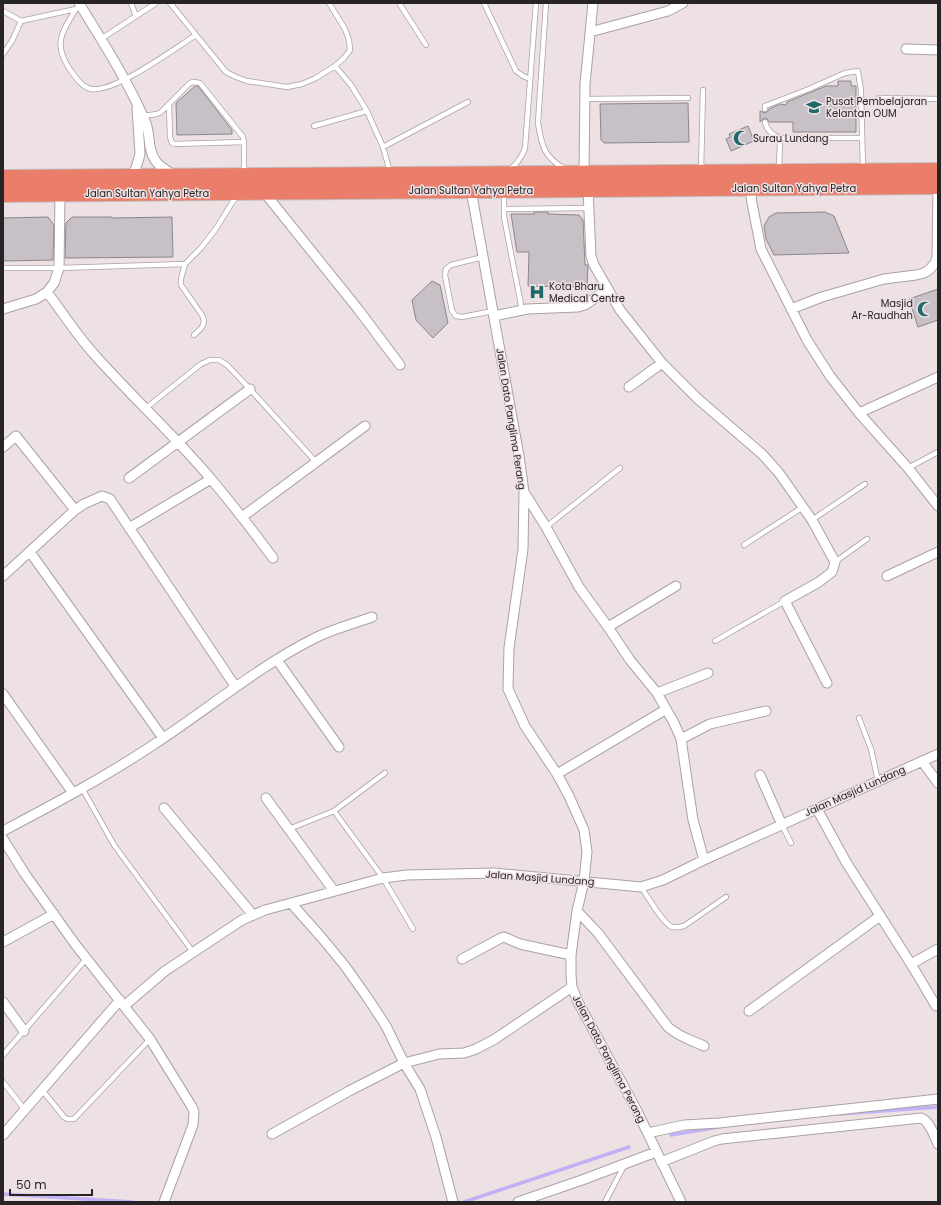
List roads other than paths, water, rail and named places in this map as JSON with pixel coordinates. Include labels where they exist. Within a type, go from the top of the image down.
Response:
[{"type":"highway","name":"Jalan Sultan Yahya Petra","points":[[3,178],[938,171]]},
{"type":"highway","name":"Jalan Sultan Yahya Petra","points":[[3,194],[938,186]]},
{"type":"street","points":[[580,173],[585,84],[593,3]]},
{"type":"street","points":[[590,32],[668,11],[682,3]]},
{"type":"street","points":[[78,7],[101,39],[125,80],[148,127],[151,152],[155,160],[162,167],[177,176]]},
{"type":"street","points":[[906,49],[938,50]]},
{"type":"street","points":[[132,177],[140,153],[137,104]]},
{"type":"street","points":[[791,309],[822,297],[884,279],[924,274],[930,269],[935,264],[937,257],[938,186]]},
{"type":"street","points":[[750,188],[759,244],[807,340],[830,376],[859,413],[908,468],[938,506]]},
{"type":"street","points":[[588,189],[591,256],[594,265],[620,310],[662,363],[698,399],[762,454],[779,473],[812,520],[835,562],[832,572],[826,577],[785,601],[827,683]]},
{"type":"street","name":"Jalan Dato Panglima Perang","points":[[471,190],[519,456],[524,492],[523,549],[509,648],[508,689],[526,726],[570,796],[584,830],[586,852],[584,881],[571,955],[572,987],[578,1002],[636,1109],[680,1202]]},
{"type":"street","points":[[264,192],[356,306],[400,365]]},
{"type":"street","points":[[3,309],[36,299],[47,292],[54,283],[59,268],[60,194]]},
{"type":"street","points":[[493,313],[532,309],[578,307],[608,290]]},
{"type":"street","points":[[47,292],[78,336],[211,479],[273,558]]},
{"type":"street","points":[[629,387],[662,363]]},
{"type":"street","points":[[859,413],[938,377]]},
{"type":"street","points":[[129,478],[250,389]]},
{"type":"street","points":[[242,517],[365,426]]},
{"type":"street","points":[[3,447],[16,436],[75,510]]},
{"type":"street","points":[[129,528],[211,479]]},
{"type":"street","points":[[524,492],[546,527],[579,587],[630,660],[657,693],[665,710],[674,723],[681,739],[693,820],[704,860]]},
{"type":"street","points":[[3,576],[75,510],[102,496],[110,499],[235,686]]},
{"type":"street","points":[[30,552],[163,738]]},
{"type":"street","points":[[887,576],[938,552]]},
{"type":"street","points":[[608,627],[676,586]]},
{"type":"street","points":[[3,831],[131,760],[235,686],[277,660],[316,638],[372,617]]},
{"type":"street","points":[[277,660],[339,747]]},
{"type":"street","points":[[657,693],[708,673]]},
{"type":"street","points":[[3,694],[73,793]]},
{"type":"street","points":[[557,774],[665,710]]},
{"type":"street","points":[[681,739],[710,724],[766,711]]},
{"type":"street","name":"Jalan Masjid Lundang","points":[[3,1135],[122,1003],[193,952],[242,920],[265,910],[383,878],[407,875],[494,873],[641,886],[663,880],[938,754]]},
{"type":"street","points":[[922,761],[938,784]]},
{"type":"street","points":[[760,775],[782,825]]},
{"type":"street","points":[[266,798],[334,891]]},
{"type":"street","points":[[164,808],[253,915]]},
{"type":"street","points":[[817,809],[846,862],[936,1006]]},
{"type":"street","points":[[3,839],[25,874],[75,944],[150,1040],[192,1107],[194,1112],[192,1125],[164,1202]]},
{"type":"street","points":[[291,903],[345,966],[386,1026],[404,1063],[420,1089],[436,1138],[453,1201]]},
{"type":"street","points":[[578,911],[598,933],[668,1027],[683,1038],[704,1046]]},
{"type":"street","points":[[3,942],[54,914]]},
{"type":"street","points":[[749,1011],[880,916]]},
{"type":"street","points":[[462,959],[504,937],[520,944],[571,955]]},
{"type":"street","points":[[911,964],[938,949]]},
{"type":"street","points":[[272,1134],[349,1091],[404,1063],[439,1054],[464,1053],[476,1049],[495,1039],[572,987]]},
{"type":"street","points":[[3,1002],[24,1031]]},
{"type":"street","points":[[648,1133],[684,1125],[719,1123],[938,1099]]},
{"type":"street","points":[[661,1162],[722,1139],[921,1118],[925,1119],[938,1144]]},
{"type":"street","points":[[518,1202],[656,1152]]},
{"type":"lane","points":[[131,3],[136,16]]},
{"type":"lane","points":[[101,39],[156,3]]},
{"type":"lane","points":[[170,3],[226,72],[236,78],[246,81],[287,87],[302,84],[316,78],[336,66],[350,50],[349,40],[329,3]]},
{"type":"lane","points":[[398,3],[426,45]]},
{"type":"lane","points":[[484,3],[516,70],[530,79]]},
{"type":"lane","points":[[502,174],[516,164],[522,157],[525,148],[536,3]]},
{"type":"lane","points":[[546,3],[538,116],[541,142],[548,155],[554,161],[566,170],[580,173]]},
{"type":"lane","points":[[78,7],[61,38],[60,49],[64,60],[73,74],[84,86],[90,89],[101,88],[125,80],[196,34]]},
{"type":"lane","points":[[3,11],[21,21],[78,7]]},
{"type":"lane","points":[[3,54],[12,41],[21,21]]},
{"type":"lane","points":[[336,66],[351,85],[367,111],[383,147],[390,175]]},
{"type":"lane","points":[[765,109],[765,106],[845,73],[858,71],[861,91],[863,172]]},
{"type":"lane","points":[[143,116],[159,113],[169,105],[190,83],[200,83],[240,132],[244,142],[244,176]]},
{"type":"lane","points":[[701,173],[703,90]]},
{"type":"lane","points":[[585,99],[688,98]]},
{"type":"lane","points":[[879,98],[938,99]]},
{"type":"lane","points":[[383,147],[468,102]]},
{"type":"lane","points":[[169,105],[170,140],[175,144],[244,142]]},
{"type":"lane","points":[[314,126],[367,111]]},
{"type":"lane","points":[[766,122],[766,126],[770,132],[780,138],[862,138]]},
{"type":"lane","points":[[779,172],[780,138]]},
{"type":"lane","points":[[504,190],[504,217],[522,310]]},
{"type":"lane","points":[[194,334],[203,327],[204,320],[181,284],[185,264],[201,248],[215,230],[239,192]]},
{"type":"lane","points":[[504,208],[589,208]]},
{"type":"lane","points":[[483,258],[451,265],[446,269],[445,275],[452,311],[456,316],[462,317],[493,313]]},
{"type":"lane","points":[[3,268],[59,268],[185,264]]},
{"type":"lane","points":[[146,408],[201,364],[210,360],[219,360],[250,389],[316,462]]},
{"type":"lane","points":[[908,468],[938,452]]},
{"type":"lane","points":[[546,527],[620,468]]},
{"type":"lane","points":[[812,520],[865,484]]},
{"type":"lane","points":[[744,545],[803,507]]},
{"type":"lane","points":[[835,562],[867,539]]},
{"type":"lane","points":[[715,641],[785,601]]},
{"type":"lane","points":[[859,718],[871,749],[878,781]]},
{"type":"lane","points":[[289,829],[334,811],[385,773]]},
{"type":"lane","points":[[82,788],[114,845],[193,952]]},
{"type":"lane","points":[[334,811],[383,878],[413,929]]},
{"type":"lane","points":[[782,825],[791,843]]},
{"type":"lane","points":[[641,886],[664,922],[676,928],[684,926],[726,897]]},
{"type":"lane","points":[[3,1055],[87,958]]},
{"type":"lane","points":[[42,1090],[64,1117],[70,1120],[74,1119],[150,1040]]},
{"type":"lane","points":[[3,1082],[25,1110]]},
{"type":"lane","points":[[605,1202],[625,1164]]},
{"type":"waterway","points":[[839,1114],[938,1107]]},
{"type":"waterway","points":[[671,1135],[719,1127]]},
{"type":"waterway","points":[[464,1202],[629,1147]]},
{"type":"waterway","points":[[3,1194],[133,1202]]},
{"type":"place","name":"Pusat Pembelajaran Kelantan OUM","points":[[814,107]]},
{"type":"place","name":"Surau Lundang","points":[[741,138]]},
{"type":"place","name":"Kota Bharu Medical Centre","points":[[537,292]]},
{"type":"place","name":"Masjid Ar-Raudhah","points":[[925,309]]}]
